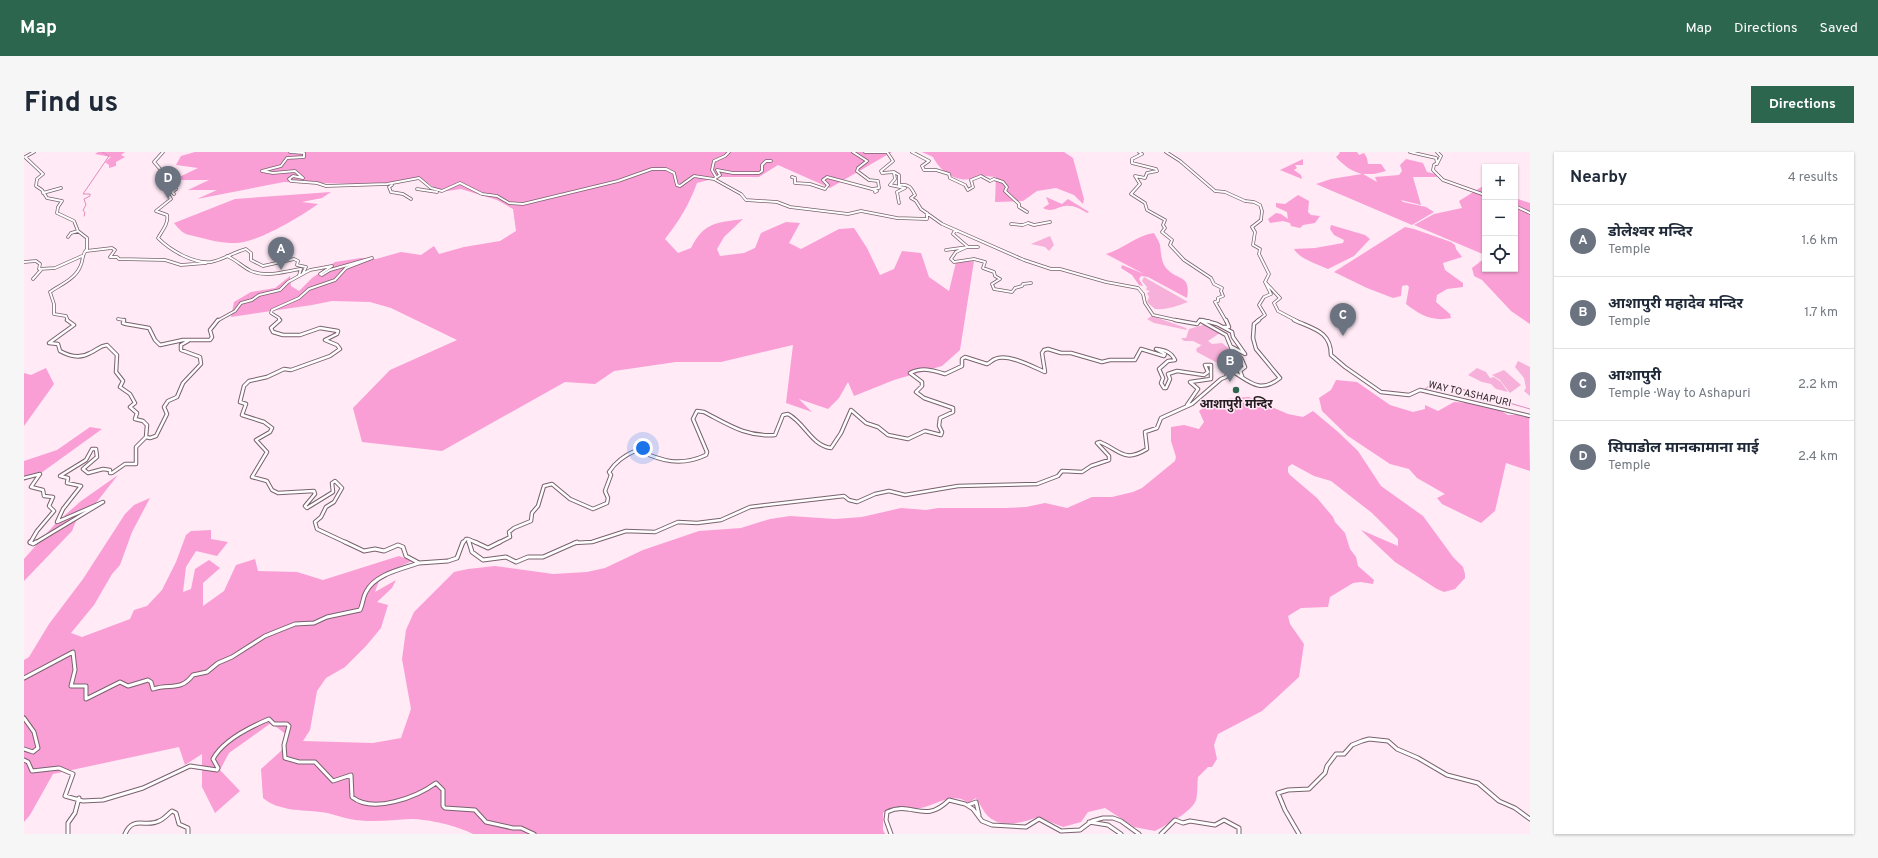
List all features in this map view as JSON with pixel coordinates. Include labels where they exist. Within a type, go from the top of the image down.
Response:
[{"type":"street","points":[[34,152],[25,157],[43,174],[37,179],[36,184],[47,198],[62,201],[58,207],[57,213],[74,221],[78,231],[87,237],[86,252]]},
{"type":"street","points":[[163,152],[154,163],[161,170],[159,177],[170,182],[176,189],[172,192],[174,194]]},
{"type":"street","points":[[290,152],[304,153],[304,157],[287,158],[281,166],[262,171],[271,174],[293,169],[300,173],[303,178],[293,176],[289,179],[291,181],[317,183],[326,186],[362,186],[394,183],[419,178],[422,183],[434,190],[442,191]]},
{"type":"street","points":[[715,178],[712,170],[714,161],[725,156],[729,152]]},
{"type":"street","points":[[854,152],[867,161],[857,170],[869,180],[878,181],[879,188],[872,189]]},
{"type":"street","points":[[865,152],[887,152],[893,161],[881,171],[885,174],[894,172],[899,175],[898,185],[908,185],[911,187],[915,195],[911,198],[916,201],[917,204],[927,213],[942,224],[1043,266],[1138,288],[1143,294],[1145,303],[1153,315],[1191,324],[1196,324],[1200,320],[1210,321],[1232,332],[1233,337],[1245,354],[1232,347]]},
{"type":"street","points":[[878,152],[883,153]]},
{"type":"street","points":[[912,152],[929,161],[924,163],[922,166],[924,170],[936,170],[949,174],[950,178],[965,185],[968,190],[973,187],[971,180],[981,176],[990,181],[994,179],[1003,182],[1007,188],[1005,191],[1013,196],[1014,200],[1019,204],[1019,207],[1027,212]]},
{"type":"street","points":[[1139,152],[1142,154],[1132,159],[1132,163],[1157,170],[1147,173],[1145,178],[1135,176],[1136,180],[1140,184],[1131,194],[1145,203],[1147,210],[1165,220],[1163,225],[1165,228],[1162,232],[1172,240],[1170,246],[1186,261],[1212,278],[1214,284],[1222,288],[1221,291],[1223,296],[1218,298],[1218,301],[1215,302],[1220,313],[1228,323],[1229,327],[1224,327]]},
{"type":"street","points":[[468,539],[472,552],[483,560],[506,557],[516,562],[528,557],[543,557],[577,542],[592,542],[626,531],[655,532],[678,522],[697,523],[721,520],[729,515],[750,507],[844,496],[849,500],[857,502],[888,490],[905,495],[958,486],[1006,486],[1037,484],[1050,477],[1058,476],[1062,471],[1078,473],[1082,472],[1085,467],[1089,465],[1109,460],[1109,456],[1098,446],[1097,443],[1103,444],[1125,457],[1140,454],[1147,449],[1144,434],[1145,432],[1157,428],[1161,418],[1169,416],[1192,404],[1221,379],[1226,377],[1230,371],[1236,373],[1251,383],[1269,387],[1280,378],[1277,372],[1258,355],[1252,337],[1254,324],[1265,315],[1260,309],[1259,305],[1261,300],[1271,294],[1265,282],[1269,274],[1264,265],[1264,260],[1258,254],[1260,249],[1253,245],[1254,232],[1252,227],[1261,220],[1262,211],[1260,205],[1254,202],[1244,201],[1225,192],[1215,191],[1190,172],[1180,161],[1170,156],[1166,152]]},
{"type":"street","points":[[1410,152],[1434,157],[1437,161],[1433,170],[1440,179],[1482,194]]},
{"type":"street","points":[[1434,165],[1438,164],[1441,156],[1437,152]]},
{"type":"street","points":[[715,178],[720,175],[717,170],[733,173],[759,173],[762,171],[762,165],[766,161],[771,161]]},
{"type":"street","points":[[417,189],[432,192],[442,191],[458,183],[464,183],[471,190],[486,196],[497,196],[509,203],[529,204],[611,182],[623,181],[635,175],[657,169],[668,170],[674,173],[677,185],[679,186],[694,176],[715,178],[741,194],[746,200],[777,202],[798,208],[848,214],[861,211],[890,217],[913,219],[927,218],[927,213]]},
{"type":"street","points":[[894,172],[895,179],[890,183],[890,185],[903,186],[905,188],[897,192],[899,203]]},
{"type":"street","points":[[792,177],[795,178],[795,183],[797,184],[810,184],[821,189],[825,189],[828,185],[823,180],[826,177],[877,191],[875,192]]},
{"type":"street","points":[[394,183],[389,187],[391,192],[403,194],[407,198],[411,199]]},
{"type":"street","points":[[172,186],[168,194],[171,199],[157,210],[157,212],[167,215],[168,219],[159,239],[165,245],[184,256],[203,262],[210,262]]},
{"type":"street","points":[[43,193],[61,188]]},
{"type":"street","points":[[1518,207],[1530,213]]},
{"type":"street","points":[[1011,224],[1023,225],[1028,222],[1034,225],[1050,222]]},
{"type":"street","points":[[955,230],[953,234],[968,247]]},
{"type":"street","points":[[68,237],[71,233],[78,231]]},
{"type":"street","points":[[946,250],[959,247],[978,247]]},
{"type":"street","points":[[968,247],[956,252],[951,259],[955,262],[980,259],[984,261],[983,268],[994,272],[995,276],[1000,279],[992,284],[994,288],[1012,292],[1015,288],[1022,286],[1023,284],[1031,283]]},
{"type":"street","points":[[33,279],[41,270],[56,267],[82,256],[86,252],[112,248],[115,250],[110,257],[117,256],[122,259],[165,260],[179,265],[210,262],[246,249],[251,253],[251,260],[261,265],[270,265],[288,259],[296,259],[298,261],[297,265],[306,267],[303,273]]},
{"type":"street","points":[[24,478],[40,474],[31,488],[43,490],[44,496],[53,497],[49,506],[54,510],[48,520],[33,535],[30,544],[33,544],[103,502],[57,522],[63,509],[81,486],[67,483],[68,478],[62,478],[60,476],[86,460],[92,449],[96,449],[97,457],[83,469],[88,473],[106,469],[112,473],[129,462],[136,464],[136,447],[146,437],[147,425],[143,421],[135,419],[138,413],[130,408],[135,402],[130,394],[120,387],[123,380],[116,372],[117,355],[107,345],[100,346],[89,354],[70,357],[60,351],[58,344],[49,342],[74,325],[68,322],[66,316],[54,314],[54,304],[51,299],[52,295],[50,292],[75,275],[81,266],[82,256]]},
{"type":"street","points":[[224,257],[229,257],[245,265],[254,272],[263,274],[274,274],[301,269],[296,277]]},
{"type":"street","points":[[118,319],[124,320],[123,324],[149,328],[160,345],[180,340],[210,340],[212,337],[210,330],[212,327],[223,317],[235,311],[240,303],[252,300],[259,295],[276,292],[296,277],[313,269],[332,266],[320,274],[322,275],[333,269],[372,258],[346,268],[338,279],[309,289],[299,298],[278,306],[271,311],[279,318],[278,322],[271,328],[273,332],[280,335],[298,335],[320,328],[338,331],[337,334],[325,340],[340,349],[325,359],[319,359],[291,370],[287,368],[280,370],[268,377],[255,377],[244,386],[244,394],[240,402],[246,404],[242,415],[264,422],[272,428],[270,432],[256,440],[258,444],[264,447],[267,452],[260,460],[258,470],[252,477],[266,481],[277,493],[287,494],[314,491],[316,494],[306,506],[308,508],[316,501],[333,492],[332,483],[335,481],[342,488],[334,502],[326,507],[321,517],[315,522],[317,529],[364,551],[375,549],[384,551],[398,545],[403,547],[406,556],[419,563]]},
{"type":"street","points":[[24,262],[36,261],[40,264],[39,269],[41,270]]},
{"type":"street","name":"WAY TO ASHAPURI","points":[[1265,282],[1280,298],[1274,303],[1278,311],[1320,333],[1333,349],[1331,355],[1344,367],[1381,392],[1409,395],[1420,390],[1530,416]]},
{"type":"street","points":[[1200,320],[1226,335],[1233,352],[1241,358],[1245,367],[1240,371],[1242,376],[1251,383]]},
{"type":"street","points":[[146,437],[150,438],[156,436],[167,414],[164,407],[165,403],[168,400],[177,397],[188,375],[201,364],[200,356],[184,352],[180,348],[189,340]]},
{"type":"street","points":[[468,539],[488,548],[506,541],[510,538],[509,532],[514,528],[531,521],[532,514],[538,506],[544,486],[548,484],[552,484],[570,499],[582,503],[586,507],[593,509],[603,506],[607,503],[606,485],[610,480],[611,475],[609,472],[614,463],[622,456],[637,450],[651,457],[669,462],[701,458],[706,455],[707,452],[694,419],[697,411],[704,412],[748,434],[763,436],[775,435],[783,415],[788,414],[797,419],[813,439],[826,448],[831,448],[841,433],[851,410],[866,423],[878,427],[888,435],[908,439],[925,431],[941,435],[942,432],[939,422],[940,418],[953,412],[953,408],[924,398],[916,392],[922,386],[922,382],[910,373],[916,370],[928,369],[945,374],[962,366],[962,359],[965,357],[987,364],[998,358],[1017,360],[1045,372],[1042,353],[1044,350],[1048,349],[1061,353],[1079,355],[1102,362],[1110,360],[1135,360],[1141,349],[1152,351],[1164,356],[1164,353],[1156,349],[1166,350],[1172,354],[1175,360],[1168,361],[1159,369],[1163,378],[1161,386],[1164,388],[1166,388],[1170,379],[1169,373],[1184,371],[1204,375],[1208,372],[1205,365],[1211,365],[1212,373],[1210,379],[1204,381],[1193,380],[1190,382],[1198,389],[1187,406]]},
{"type":"street","points":[[24,678],[73,652],[75,670],[71,686],[86,686],[86,699],[120,682],[128,686],[148,680],[151,682],[153,689],[162,686],[170,688],[180,686],[186,684],[193,675],[207,672],[218,663],[232,657],[266,636],[295,624],[314,623],[327,617],[360,610],[368,589],[379,580],[400,568],[419,563],[437,562],[457,558],[460,554],[464,540],[468,539]]},
{"type":"street","points":[[24,718],[34,732],[38,748],[33,752],[24,749]]},
{"type":"street","points":[[24,760],[28,762],[32,771],[62,767],[68,769],[73,774],[65,796],[79,798],[85,801],[109,798],[162,780],[180,769],[200,766],[214,771],[218,768],[214,758],[216,753],[244,730],[269,719],[274,724],[287,724],[289,726],[282,744],[285,758],[299,762],[315,762],[332,781],[351,775],[352,797],[358,802],[385,804],[396,802],[425,791],[436,783],[439,784],[444,793],[443,806],[445,808],[475,810],[486,822],[513,828],[521,828],[534,834]]},
{"type":"street","points":[[1299,834],[1285,810],[1278,794],[1288,790],[1309,789],[1325,773],[1326,766],[1336,754],[1344,754],[1352,745],[1368,739],[1388,741],[1397,749],[1418,758],[1447,775],[1478,783],[1499,801],[1515,808],[1530,819]]},
{"type":"street","points":[[68,834],[68,823],[75,813],[79,798]]},
{"type":"street","points":[[891,834],[886,820],[887,812],[892,808],[905,808],[919,812],[932,813],[943,808],[949,800],[968,806],[979,815]]},
{"type":"street","points":[[968,806],[976,802],[982,821],[992,825],[1026,827],[1038,819],[1061,831],[1080,830],[1084,824],[1103,818],[1116,819],[1139,834]]},
{"type":"street","points":[[125,834],[127,829],[134,823],[158,822],[172,811],[176,813],[179,824],[188,828],[188,834]]},
{"type":"street","points":[[1161,834],[1176,820],[1183,823],[1190,821],[1215,825],[1224,820],[1239,828],[1239,834]]},
{"type":"street","points":[[1089,822],[1108,825],[1121,834]]},
{"type":"shaded area","points":[[98,152],[125,152],[121,155],[125,157],[116,162],[116,166],[109,168],[109,165],[105,162],[111,157],[95,154]]},
{"type":"shaded area","points":[[195,152],[892,152],[830,188],[778,165],[759,177],[719,177],[697,183],[691,198],[675,226],[665,239],[678,253],[691,248],[696,239],[706,228],[718,223],[743,219],[724,237],[717,249],[720,256],[744,253],[755,248],[761,233],[786,222],[800,223],[789,243],[801,249],[839,229],[854,228],[867,248],[880,275],[894,269],[902,251],[921,253],[929,277],[949,291],[956,262],[974,261],[960,350],[942,366],[894,380],[854,396],[848,382],[839,398],[828,409],[799,399],[812,412],[786,403],[793,345],[721,362],[676,362],[614,371],[595,384],[565,382],[442,451],[362,442],[353,408],[390,370],[457,340],[391,308],[370,302],[332,301],[231,317],[234,302],[251,292],[275,288],[290,276],[291,286],[299,291],[312,278],[335,262],[361,258],[376,259],[401,252],[421,255],[434,246],[439,254],[464,247],[500,241],[516,231],[513,209],[497,200],[461,189],[441,192],[420,178],[389,185],[284,182],[197,199],[217,190],[188,190],[209,180],[173,180],[198,168],[176,165],[181,156]]},
{"type":"shaded area","points":[[922,152],[1064,152],[1073,158],[1084,199],[1083,204],[1074,195],[1056,188],[1037,191],[1023,201],[995,202],[996,177],[978,176],[972,179],[959,179],[944,171],[933,157]]},
{"type":"shaded area","points":[[1339,152],[1357,152],[1359,155],[1364,153],[1368,164],[1381,164],[1386,171],[1374,174],[1363,174],[1377,182],[1375,177],[1399,175],[1402,171],[1400,165],[1406,159],[1423,163],[1427,172],[1436,174],[1437,177],[1413,177],[1421,205],[1401,200],[1403,202],[1426,207],[1434,212],[1412,225],[1316,184],[1331,179],[1362,174],[1341,163],[1336,157],[1340,153]]},
{"type":"shaded area","points":[[1303,159],[1303,165],[1295,165],[1297,168],[1294,170],[1301,175],[1302,179],[1280,170]]},
{"type":"shaded area","points":[[1482,187],[1482,254],[1414,225],[1434,214],[1462,208],[1459,201]]},
{"type":"shaded area","points":[[331,192],[322,198],[302,202],[318,204],[301,216],[266,234],[244,242],[223,242],[189,235],[180,230],[174,223],[235,199]]},
{"type":"shaded area","points":[[1298,195],[1309,201],[1308,212],[1311,215],[1320,216],[1315,223],[1303,225],[1300,228],[1291,226],[1290,223],[1283,221],[1270,223],[1268,219],[1276,213],[1281,214],[1288,219],[1287,212],[1276,207],[1276,203],[1285,204]]},
{"type":"shaded area","points":[[1046,197],[1062,204],[1068,199],[1089,212],[1087,213],[1071,206],[1052,210],[1043,208],[1049,204]]},
{"type":"shaded area","points":[[1518,199],[1530,203],[1530,324],[1511,311],[1482,280],[1474,276],[1472,268],[1482,260],[1482,272],[1518,272]]},
{"type":"shaded area","points":[[1331,225],[1365,235],[1370,239],[1354,256],[1328,269],[1309,261],[1296,252],[1294,249],[1315,248],[1343,243],[1344,240],[1334,235],[1330,229]]},
{"type":"shaded area","points":[[1405,227],[1451,242],[1455,245],[1462,257],[1443,263],[1445,270],[1463,283],[1463,287],[1447,289],[1437,295],[1436,302],[1450,314],[1451,318],[1438,319],[1427,317],[1411,308],[1406,304],[1409,287],[1407,285],[1402,286],[1401,296],[1393,298],[1367,288],[1334,272]]},
{"type":"shaded area","points":[[1154,233],[1160,244],[1164,266],[1185,281],[1188,290],[1187,298],[1148,277],[1141,276],[1139,279],[1143,286],[1139,285],[1132,275],[1121,268],[1122,265],[1144,274],[1106,254],[1142,236]]},
{"type":"shaded area","points":[[1050,236],[1054,245],[1049,251],[1045,247],[1031,244]]},
{"type":"shaded area","points":[[1144,277],[1188,302],[1168,308],[1155,309],[1147,302],[1149,297],[1147,293],[1150,291],[1146,290],[1147,287],[1142,281]]},
{"type":"shaded area","points":[[1152,316],[1186,328],[1187,330],[1154,323],[1147,319]]},
{"type":"shaded area","points":[[1203,322],[1216,327],[1220,333],[1208,341],[1212,344],[1222,343],[1239,359],[1238,361],[1226,368],[1226,364],[1223,366],[1197,352],[1196,349],[1203,344],[1201,345],[1193,341],[1184,341],[1181,338],[1186,338],[1189,329],[1203,325]]},
{"type":"shaded area","points":[[1518,361],[1530,367],[1530,396],[1524,391],[1526,388],[1524,378],[1515,367]]},
{"type":"shaded area","points":[[46,368],[54,384],[24,426],[24,373],[31,375]]},
{"type":"shaded area","points":[[1477,368],[1486,372],[1490,378],[1494,377],[1501,382],[1508,392],[1496,389],[1491,384],[1482,382],[1468,375]]},
{"type":"shaded area","points":[[1504,370],[1521,385],[1510,393],[1500,380],[1492,375]]},
{"type":"shaded area","points":[[1336,380],[1357,382],[1390,405],[1413,412],[1425,409],[1425,405],[1438,411],[1454,402],[1496,408],[1508,415],[1519,415],[1529,418],[1530,471],[1506,463],[1495,511],[1481,523],[1442,504],[1437,498],[1445,494],[1417,478],[1409,469],[1390,464],[1348,436],[1322,411],[1319,398],[1331,390]]},
{"type":"shaded area","points":[[1249,397],[1288,414],[1303,417],[1313,411],[1337,431],[1358,451],[1381,486],[1423,516],[1453,557],[1463,567],[1465,578],[1455,589],[1444,592],[1437,589],[1395,562],[1361,530],[1398,546],[1398,539],[1372,513],[1331,481],[1314,476],[1292,464],[1288,467],[1288,472],[1290,475],[1317,498],[1345,533],[1350,549],[1356,557],[1358,566],[1374,580],[1373,584],[1361,582],[1353,583],[1330,597],[1328,607],[1301,608],[1288,616],[1290,624],[1304,644],[1299,677],[1262,711],[1218,734],[1214,745],[1217,759],[1212,767],[1208,767],[1198,777],[1197,797],[1194,805],[1178,818],[1155,831],[1134,827],[1105,808],[1088,812],[1081,822],[1063,827],[1038,817],[1014,823],[1001,823],[995,821],[987,815],[976,798],[968,803],[957,798],[945,800],[915,809],[897,806],[893,807],[883,813],[883,830],[885,834],[473,834],[451,826],[426,820],[411,819],[365,821],[325,813],[283,808],[263,798],[261,769],[281,751],[287,735],[271,723],[229,753],[220,770],[240,791],[215,813],[202,787],[202,754],[185,765],[179,747],[53,774],[30,815],[24,822],[24,660],[29,657],[49,624],[83,579],[125,514],[134,505],[150,498],[132,532],[120,565],[112,574],[94,605],[71,633],[82,637],[130,619],[134,610],[147,606],[162,590],[176,562],[186,535],[191,531],[211,530],[211,539],[228,542],[217,556],[196,551],[186,567],[183,592],[191,589],[195,569],[209,560],[220,568],[203,583],[203,606],[224,591],[236,565],[255,559],[258,571],[297,572],[323,580],[399,556],[412,561],[381,575],[375,592],[396,580],[392,588],[377,602],[388,605],[381,628],[345,667],[326,678],[317,691],[310,730],[303,741],[373,743],[401,738],[411,709],[402,659],[406,630],[414,612],[454,572],[495,566],[553,574],[587,572],[605,568],[643,550],[699,531],[741,528],[770,519],[790,516],[835,519],[862,517],[901,508],[926,510],[938,508],[1005,508],[1026,507],[1045,503],[1067,508],[1092,497],[1112,497],[1133,492],[1142,488],[1175,461],[1176,457],[1171,441],[1171,427],[1184,425],[1199,429],[1204,422],[1199,411],[1205,407],[1222,400]]},
{"type":"shaded area","points":[[90,427],[102,429],[41,473],[24,481],[24,461],[57,450]]},
{"type":"shaded area","points":[[118,475],[88,513],[76,521],[72,531],[24,581],[24,559],[31,551],[56,523],[81,501]]},
{"type":"waterway","points":[[84,216],[85,213],[83,210],[86,205],[84,199],[90,196],[90,194],[83,194],[109,156],[102,152]]},
{"type":"waterway","points":[[1424,390],[1434,382],[1437,382],[1530,409]]},
{"type":"place","name":"सिपाडोल मानकामाना माई","points":[[168,199]]},
{"type":"place","name":"डोलेश्‍वर मन्दिर","points":[[281,270]]},
{"type":"place","name":"आशापुरी","points":[[1343,336]]},
{"type":"place","name":"आशापुरी महादेव मन्दिर","points":[[1230,382]]},
{"type":"place","name":"आशापुरी मन्दिर","points":[[1236,390]]}]
